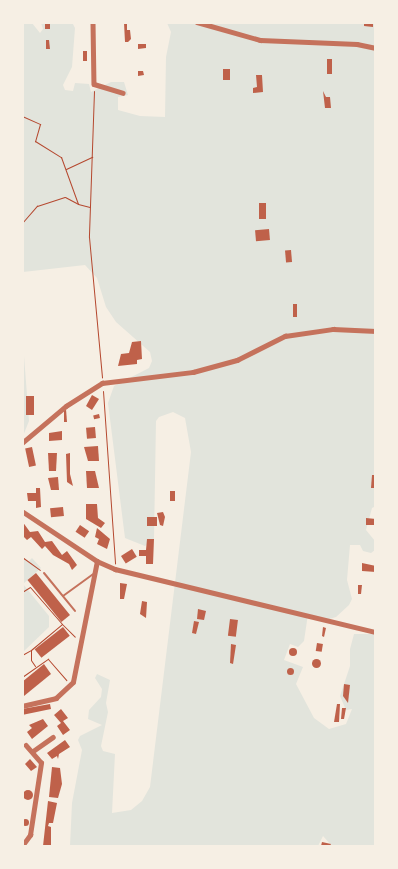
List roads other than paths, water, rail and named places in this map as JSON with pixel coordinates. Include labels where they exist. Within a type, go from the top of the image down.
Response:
[{"type":"street","points":[[93,22],[94,84],[122,93]]},
{"type":"street","points":[[197,22],[260,40],[357,44],[376,48]]},
{"type":"street","points":[[22,443],[58,412],[102,383],[193,372],[237,360],[285,336],[333,329],[376,331]]},
{"type":"street","points":[[22,511],[99,562],[116,569],[376,632]]},
{"type":"street","points":[[22,706],[56,698],[71,686],[99,562]]},
{"type":"street","points":[[33,751],[53,737]]},
{"type":"street","points":[[22,846],[30,836],[41,763],[33,751],[26,746]]},
{"type":"lane","points":[[44,573],[75,611]]},
{"type":"lane","points":[[63,596],[88,575],[95,574]]}]
